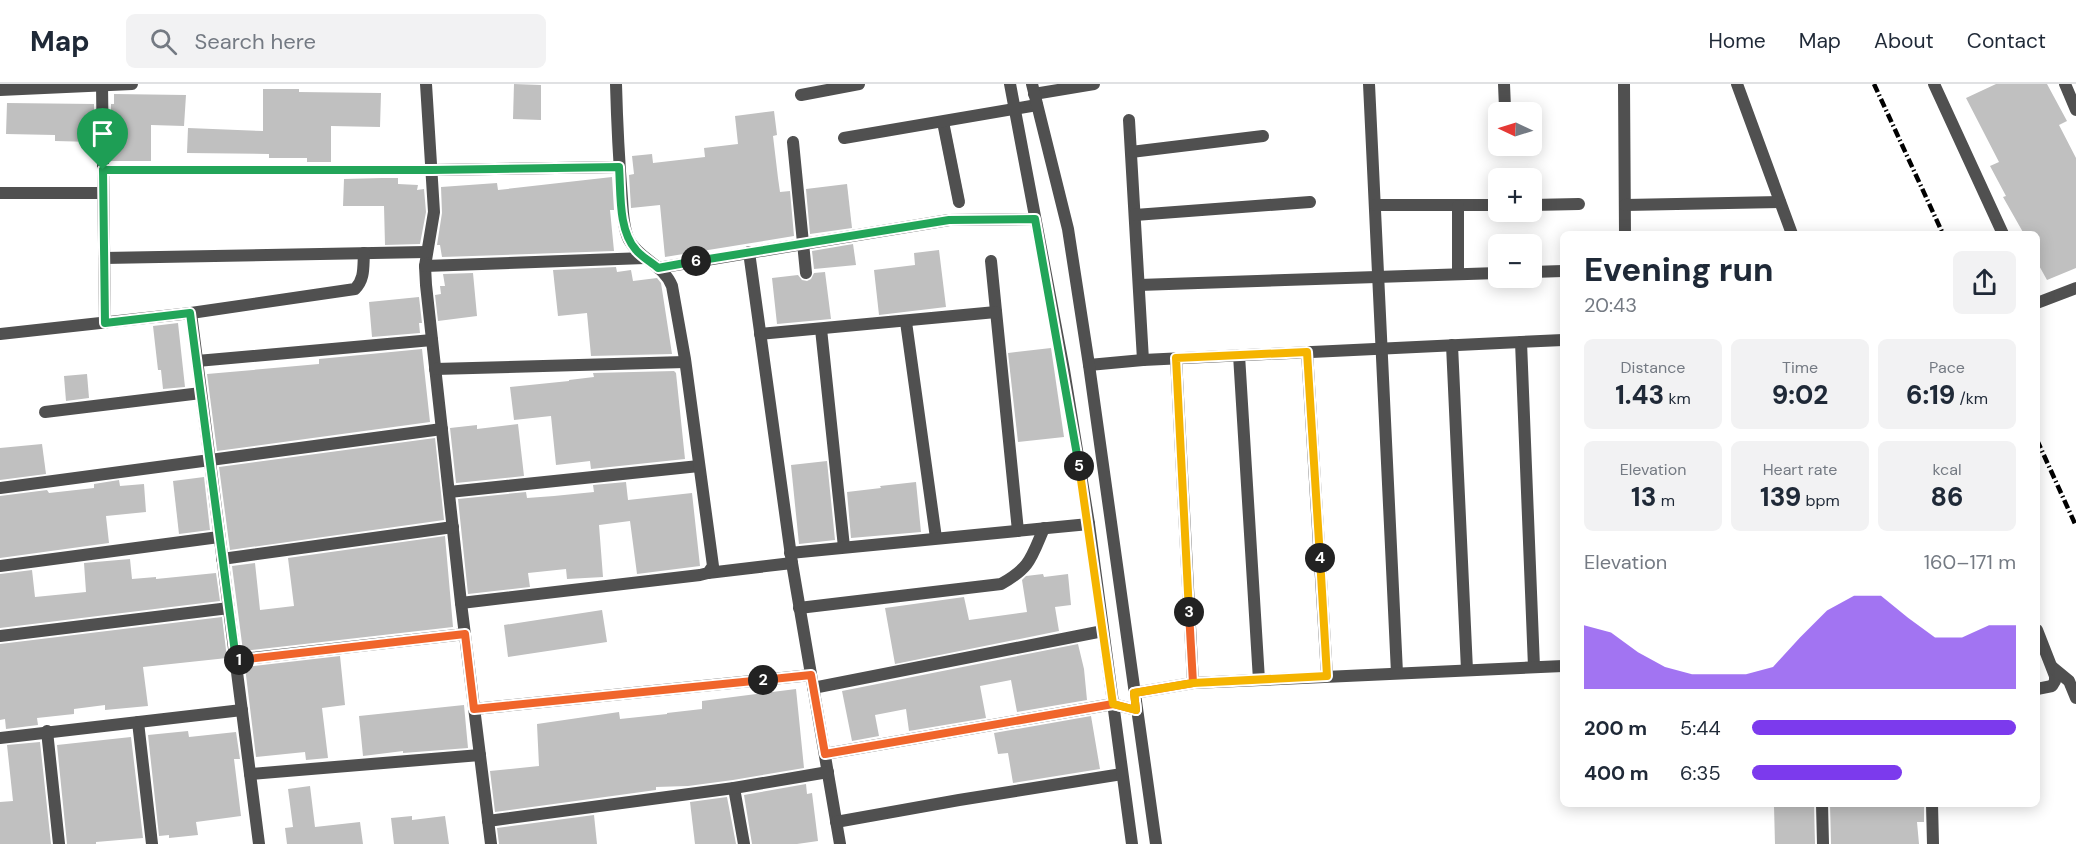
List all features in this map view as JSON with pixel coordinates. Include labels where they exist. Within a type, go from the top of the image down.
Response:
[{"type":"street","points":[[102,84],[105,323]]},
{"type":"street","points":[[0,90],[132,84]]},
{"type":"street","points":[[426,84],[434,212],[425,266],[461,603],[491,844]]},
{"type":"street","points":[[616,84],[619,167],[624,222],[628,238],[636,251],[668,276],[672,286],[686,362],[713,566],[708,573]]},
{"type":"street","points":[[801,95],[859,84]]},
{"type":"street","points":[[1010,84],[1013,110],[1064,370],[1089,524],[1132,844]]},
{"type":"street","points":[[844,138],[1013,110],[1034,94],[1094,84]]},
{"type":"street","points":[[1369,84],[1397,673]]},
{"type":"street","points":[[1504,84],[1505,102]]},
{"type":"street","points":[[1624,84],[1625,231]]},
{"type":"street","points":[[1737,84],[1791,231]]},
{"type":"street","points":[[1934,84],[2002,231]]},
{"type":"street","points":[[2065,84],[2076,110]]},
{"type":"street","points":[[1034,94],[1068,229],[1156,844]]},
{"type":"street","points":[[1129,120],[1143,360]]},
{"type":"street","points":[[943,122],[958,202]]},
{"type":"street","points":[[1131,152],[1263,136]]},
{"type":"street","points":[[794,142],[806,273]]},
{"type":"street","points":[[103,170],[432,170],[619,167]]},
{"type":"street","points":[[0,193],[103,193]]},
{"type":"street","points":[[1135,215],[1310,202]]},
{"type":"street","points":[[1625,205],[1780,202]]},
{"type":"street","points":[[1542,205],[1579,204]]},
{"type":"street","points":[[1375,205],[1488,206]]},
{"type":"street","points":[[1458,206],[1458,274]]},
{"type":"street","points":[[658,268],[949,220],[1035,219]]},
{"type":"street","points":[[104,258],[426,252]]},
{"type":"street","points":[[749,252],[791,558],[840,844]]},
{"type":"street","points":[[0,334],[190,313],[355,289],[361,283],[363,276],[364,253]]},
{"type":"street","points":[[425,266],[645,258]]},
{"type":"street","points":[[991,261],[1018,531]]},
{"type":"street","points":[[1542,272],[1560,271]]},
{"type":"street","points":[[1139,285],[1488,273]]},
{"type":"street","points":[[2040,302],[2076,288]]},
{"type":"street","points":[[760,334],[996,312]]},
{"type":"street","points":[[190,313],[259,844]]},
{"type":"street","points":[[906,322],[936,538]]},
{"type":"street","points":[[820,329],[844,548]]},
{"type":"street","points":[[197,361],[432,340]]},
{"type":"street","points":[[1089,365],[1176,358],[1560,340]]},
{"type":"street","points":[[1521,342],[1534,667]]},
{"type":"street","points":[[1452,345],[1467,670]]},
{"type":"street","points":[[1307,352],[1327,676]]},
{"type":"street","points":[[1239,355],[1259,680]]},
{"type":"street","points":[[1176,358],[1193,683]]},
{"type":"street","points":[[435,369],[686,362]]},
{"type":"street","points":[[45,411],[201,393]]},
{"type":"street","points":[[0,488],[442,429]]},
{"type":"street","points":[[449,492],[699,466]]},
{"type":"street","points":[[461,603],[708,573],[844,548],[1089,524]]},
{"type":"street","points":[[222,559],[453,527]]},
{"type":"street","points":[[799,608],[1001,584],[1018,574],[1029,562],[1044,528]]},
{"type":"street","points":[[0,566],[219,537]]},
{"type":"street","points":[[0,636],[229,608]]},
{"type":"street","points":[[813,688],[1103,631]]},
{"type":"street","points":[[236,660],[465,634]]},
{"type":"street","points":[[2040,638],[2055,681],[2052,686],[2040,689]]},
{"type":"street","points":[[1134,693],[1193,683],[1560,666]]},
{"type":"street","points":[[2051,666],[2069,681],[2076,698]]},
{"type":"street","points":[[474,709],[811,675]]},
{"type":"street","points":[[825,754],[1113,704],[1136,710]]},
{"type":"street","points":[[0,738],[242,710]]},
{"type":"street","points":[[138,722],[152,844]]},
{"type":"street","points":[[47,731],[59,844]]},
{"type":"street","points":[[250,774],[480,755]]},
{"type":"street","points":[[488,821],[734,788],[828,772]]},
{"type":"street","points":[[836,822],[1122,774]]},
{"type":"street","points":[[734,788],[744,844]]},
{"type":"street","points":[[1822,807],[1823,844]]},
{"type":"street","points":[[1932,807],[1933,844]]},
{"type":"building","points":[[514,84],[541,85],[541,120],[513,119]]},
{"type":"building","points":[[1996,84],[2047,84],[2067,121],[2059,125],[2076,158],[2076,268],[2047,280],[2040,267],[2040,231],[2022,231],[2003,197],[2006,196],[1990,166],[1999,162],[1966,98]]},
{"type":"building","points":[[263,89],[381,93],[380,127],[331,126],[331,162],[307,162],[307,158],[269,158],[269,154],[187,153],[188,128],[263,131]]},
{"type":"building","points":[[114,94],[186,95],[184,126],[151,125],[151,161],[111,161],[111,104],[114,104]]},
{"type":"building","points":[[7,103],[94,104],[94,142],[55,141],[55,135],[6,134]]},
{"type":"building","points":[[774,111],[777,135],[773,136],[780,192],[790,191],[794,236],[665,257],[660,205],[631,208],[629,175],[634,174],[632,156],[652,154],[653,163],[705,157],[704,148],[738,144],[735,116]]},
{"type":"building","points":[[612,177],[614,210],[610,210],[614,251],[442,257],[440,245],[437,245],[442,213],[441,187],[497,183],[498,190]]},
{"type":"building","points":[[398,178],[398,184],[418,185],[417,190],[424,189],[426,212],[420,244],[385,245],[384,206],[343,206],[344,179]]},
{"type":"building","points":[[847,184],[852,228],[810,234],[806,189]]},
{"type":"building","points":[[853,244],[856,265],[814,269],[812,251]]},
{"type":"building","points":[[939,250],[946,307],[879,315],[874,270],[915,265],[914,253]]},
{"type":"building","points":[[616,267],[617,272],[631,270],[633,281],[657,278],[661,283],[672,354],[591,356],[587,313],[558,316],[553,270]]},
{"type":"building","points":[[825,272],[831,319],[777,324],[772,278],[798,275],[802,280],[807,281],[814,273]]},
{"type":"building","points":[[473,273],[477,316],[438,321],[435,295],[441,294],[440,286],[445,286],[443,274]]},
{"type":"building","points":[[419,297],[422,323],[419,323],[420,333],[372,337],[369,302]]},
{"type":"building","points":[[178,323],[185,387],[163,389],[161,370],[158,370],[153,326]]},
{"type":"building","points":[[1051,348],[1064,437],[1018,442],[1008,353]]},
{"type":"building","points":[[422,349],[430,422],[217,451],[207,374],[319,364],[319,359]]},
{"type":"building","points":[[674,371],[685,459],[591,469],[590,461],[556,465],[551,416],[514,420],[510,387],[594,377],[593,373]]},
{"type":"building","points":[[87,374],[89,398],[66,401],[64,376]]},
{"type":"building","points":[[518,424],[524,476],[456,483],[450,428],[477,425],[477,429]]},
{"type":"building","points":[[435,438],[444,520],[230,550],[219,467]]},
{"type":"building","points":[[42,444],[46,474],[0,480],[0,448]]},
{"type":"building","points":[[827,461],[835,540],[799,544],[791,465]]},
{"type":"building","points":[[204,477],[210,530],[179,534],[173,481]]},
{"type":"building","points":[[119,480],[120,486],[144,484],[146,512],[106,516],[109,543],[0,558],[0,496],[47,490],[49,493],[94,488],[94,484]]},
{"type":"building","points":[[626,482],[628,500],[692,493],[700,566],[637,574],[630,521],[599,525],[603,577],[567,579],[566,569],[528,573],[530,587],[468,594],[458,499],[526,492],[527,498],[594,492],[593,485]]},
{"type":"building","points":[[916,482],[921,532],[851,538],[847,492]]},
{"type":"building","points":[[445,536],[453,627],[243,651],[232,566],[255,563],[260,610],[294,606],[288,558]]},
{"type":"building","points":[[130,559],[132,579],[216,573],[220,601],[0,628],[0,574],[32,570],[35,597],[86,592],[84,563]]},
{"type":"building","points":[[1043,574],[1044,577],[1068,574],[1071,605],[1055,607],[1059,631],[895,664],[885,608],[964,597],[969,620],[1027,612],[1022,580],[1026,576]]},
{"type":"building","points":[[602,610],[607,642],[508,657],[504,625]]},
{"type":"building","points":[[222,617],[227,658],[143,667],[148,706],[105,710],[105,705],[74,709],[74,714],[37,718],[38,725],[6,729],[5,719],[0,720],[0,644]]},
{"type":"building","points":[[1078,644],[1084,669],[1087,700],[1017,712],[1011,680],[980,686],[986,718],[909,731],[906,709],[875,715],[879,736],[852,741],[842,691]]},
{"type":"building","points":[[340,656],[345,705],[322,708],[328,758],[306,760],[305,752],[256,757],[245,667]]},
{"type":"building","points":[[796,689],[804,768],[688,786],[656,787],[656,790],[495,812],[490,771],[539,766],[537,724],[619,712],[620,719],[667,714],[702,709],[702,701]]},
{"type":"building","points":[[464,705],[468,748],[403,753],[403,751],[363,756],[359,716]]},
{"type":"building","points":[[1091,716],[1100,769],[1013,783],[1008,753],[998,754],[994,733]]},
{"type":"building","points":[[188,731],[189,737],[236,732],[240,759],[234,759],[241,816],[196,822],[198,835],[169,838],[169,835],[159,836],[148,735]]},
{"type":"building","points":[[131,737],[143,838],[96,842],[96,844],[67,844],[57,745]]},
{"type":"building","points":[[40,742],[51,844],[0,844],[0,802],[13,801],[7,745]]},
{"type":"building","points":[[806,784],[807,794],[812,793],[818,841],[797,844],[752,844],[744,795]]},
{"type":"building","points":[[310,786],[315,827],[360,822],[363,844],[287,844],[285,828],[293,827],[288,789]]},
{"type":"building","points":[[727,797],[736,844],[695,844],[690,802]]},
{"type":"building","points":[[1774,807],[1814,807],[1815,844],[1775,844]]},
{"type":"building","points":[[1830,807],[1924,807],[1924,822],[1917,822],[1919,844],[1831,844]]},
{"type":"building","points":[[594,815],[597,844],[499,844],[497,828]]},
{"type":"building","points":[[412,816],[412,820],[445,816],[449,844],[394,844],[391,818]]},
{"type":"railway","points":[[1874,84],[1942,231]]},
{"type":"railway","points":[[2040,447],[2076,526]]},
{"type":"route","points":[[103,170],[105,323],[190,313],[236,660],[465,634],[474,709],[811,675],[825,754],[1113,704],[1136,710],[1134,693],[1193,683],[1176,358],[1307,352],[1327,676],[1193,683],[1134,693],[1136,710],[1113,704],[1089,524],[1064,370],[1035,219],[949,220],[658,268],[636,251],[628,238],[624,222],[619,167],[432,170],[103,170]]}]
